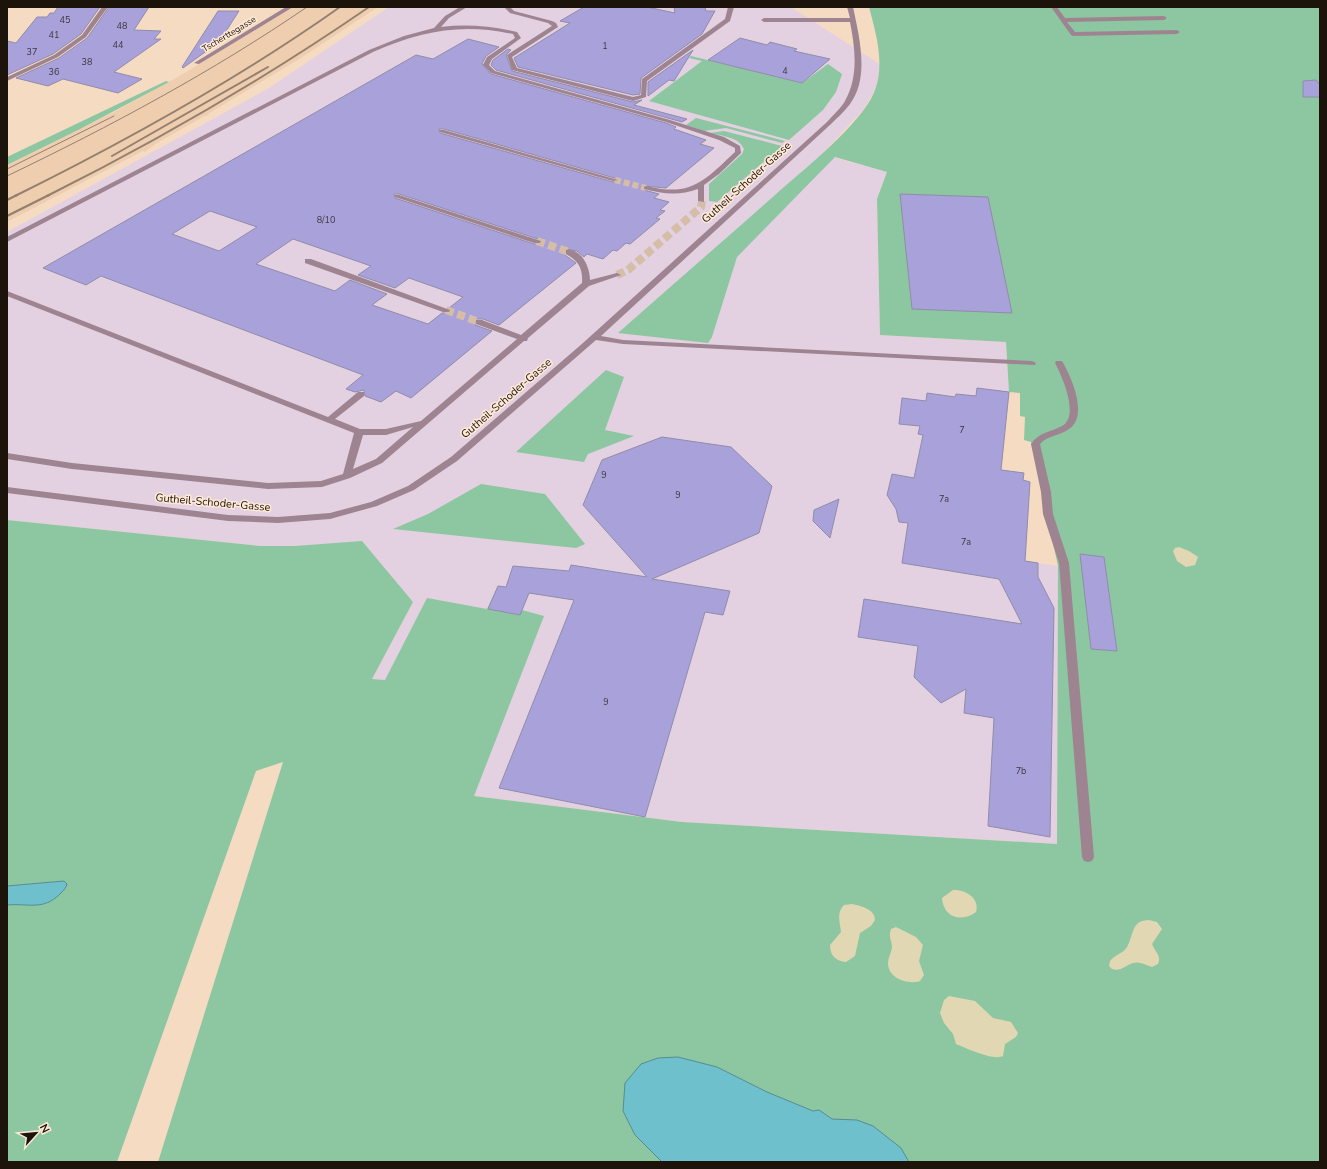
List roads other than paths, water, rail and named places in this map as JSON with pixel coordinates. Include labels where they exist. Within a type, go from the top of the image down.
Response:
[{"type":"street","points":[[7,78],[56,56],[84,36],[104,7]]},
{"type":"street","name":"Tscherttegasse","points":[[197,63],[290,7]]},
{"type":"street","points":[[436,29],[447,17],[464,7]]},
{"type":"street","points":[[507,7],[512,12],[550,22],[554,24],[555,27],[510,56],[514,70],[633,99],[644,96],[644,80],[728,20],[731,7]]},
{"type":"street","name":"Gutheil-Schoder-Gasse","points":[[847,7],[852,18]]},
{"type":"street","name":"Gutheil-Schoder-Gasse","points":[[7,490],[228,518],[278,520],[330,516],[374,504],[411,488],[454,460],[594,337],[829,123],[848,102],[856,82],[859,66],[860,51],[850,7]]},
{"type":"street","points":[[1054,7],[1073,34],[1177,32]]},
{"type":"street","points":[[764,20],[852,18]]},
{"type":"street","points":[[1063,20],[1164,18]]},
{"type":"street","points":[[7,240],[371,50],[400,38],[436,29],[465,26],[515,34],[518,38],[513,43],[489,58],[486,65],[493,72],[668,121],[686,129],[729,141],[738,147],[738,153],[701,186],[689,190],[673,192],[657,192],[646,188]]},
{"type":"street","points":[[442,131],[615,180]]},
{"type":"street","points":[[701,186],[702,201]]},
{"type":"street","points":[[397,196],[537,241]]},
{"type":"street","points":[[569,252],[584,264],[587,272],[586,284]]},
{"type":"street","points":[[308,261],[446,310]]},
{"type":"street","points":[[7,456],[72,466],[268,486],[322,484],[347,476],[379,461],[422,423],[524,339],[586,284],[617,275]]},
{"type":"street","points":[[7,293],[358,432],[386,432],[422,423]]},
{"type":"street","points":[[479,322],[524,339]]},
{"type":"street","points":[[594,337],[623,342],[1032,363]]},
{"type":"street","points":[[1059,363],[1071,388],[1074,417],[1073,422],[1068,427],[1038,439],[1035,444],[1046,492],[1048,514],[1064,563],[1088,857]]},
{"type":"street","points":[[329,420],[361,394]]},
{"type":"street","points":[[347,476],[358,432]]},
{"type":"water","points":[[64,881],[67,884],[65,889],[48,903],[35,905],[7,905],[7,886]]},
{"type":"water","points":[[678,1057],[717,1067],[767,1092],[813,1111],[819,1110],[832,1119],[857,1120],[873,1126],[901,1148],[909,1162],[662,1162],[635,1135],[623,1111],[625,1083],[641,1064],[658,1058]]},
{"type":"tunnel","points":[[615,180],[646,188]]},
{"type":"tunnel","points":[[617,275],[628,270],[701,207],[702,201]]},
{"type":"tunnel","points":[[537,241],[569,252]]},
{"type":"tunnel","points":[[446,310],[479,322]]},
{"type":"tram line","points":[[7,176],[123,118],[198,76],[235,54],[307,7]]},
{"type":"tram line","points":[[7,169],[114,116]]},
{"type":"railway","points":[[7,200],[99,153],[181,108],[262,59],[340,7]]},
{"type":"railway","points":[[7,216],[89,175],[211,107],[291,59],[369,7]]},
{"type":"railway","points":[[112,156],[268,67]]}]
